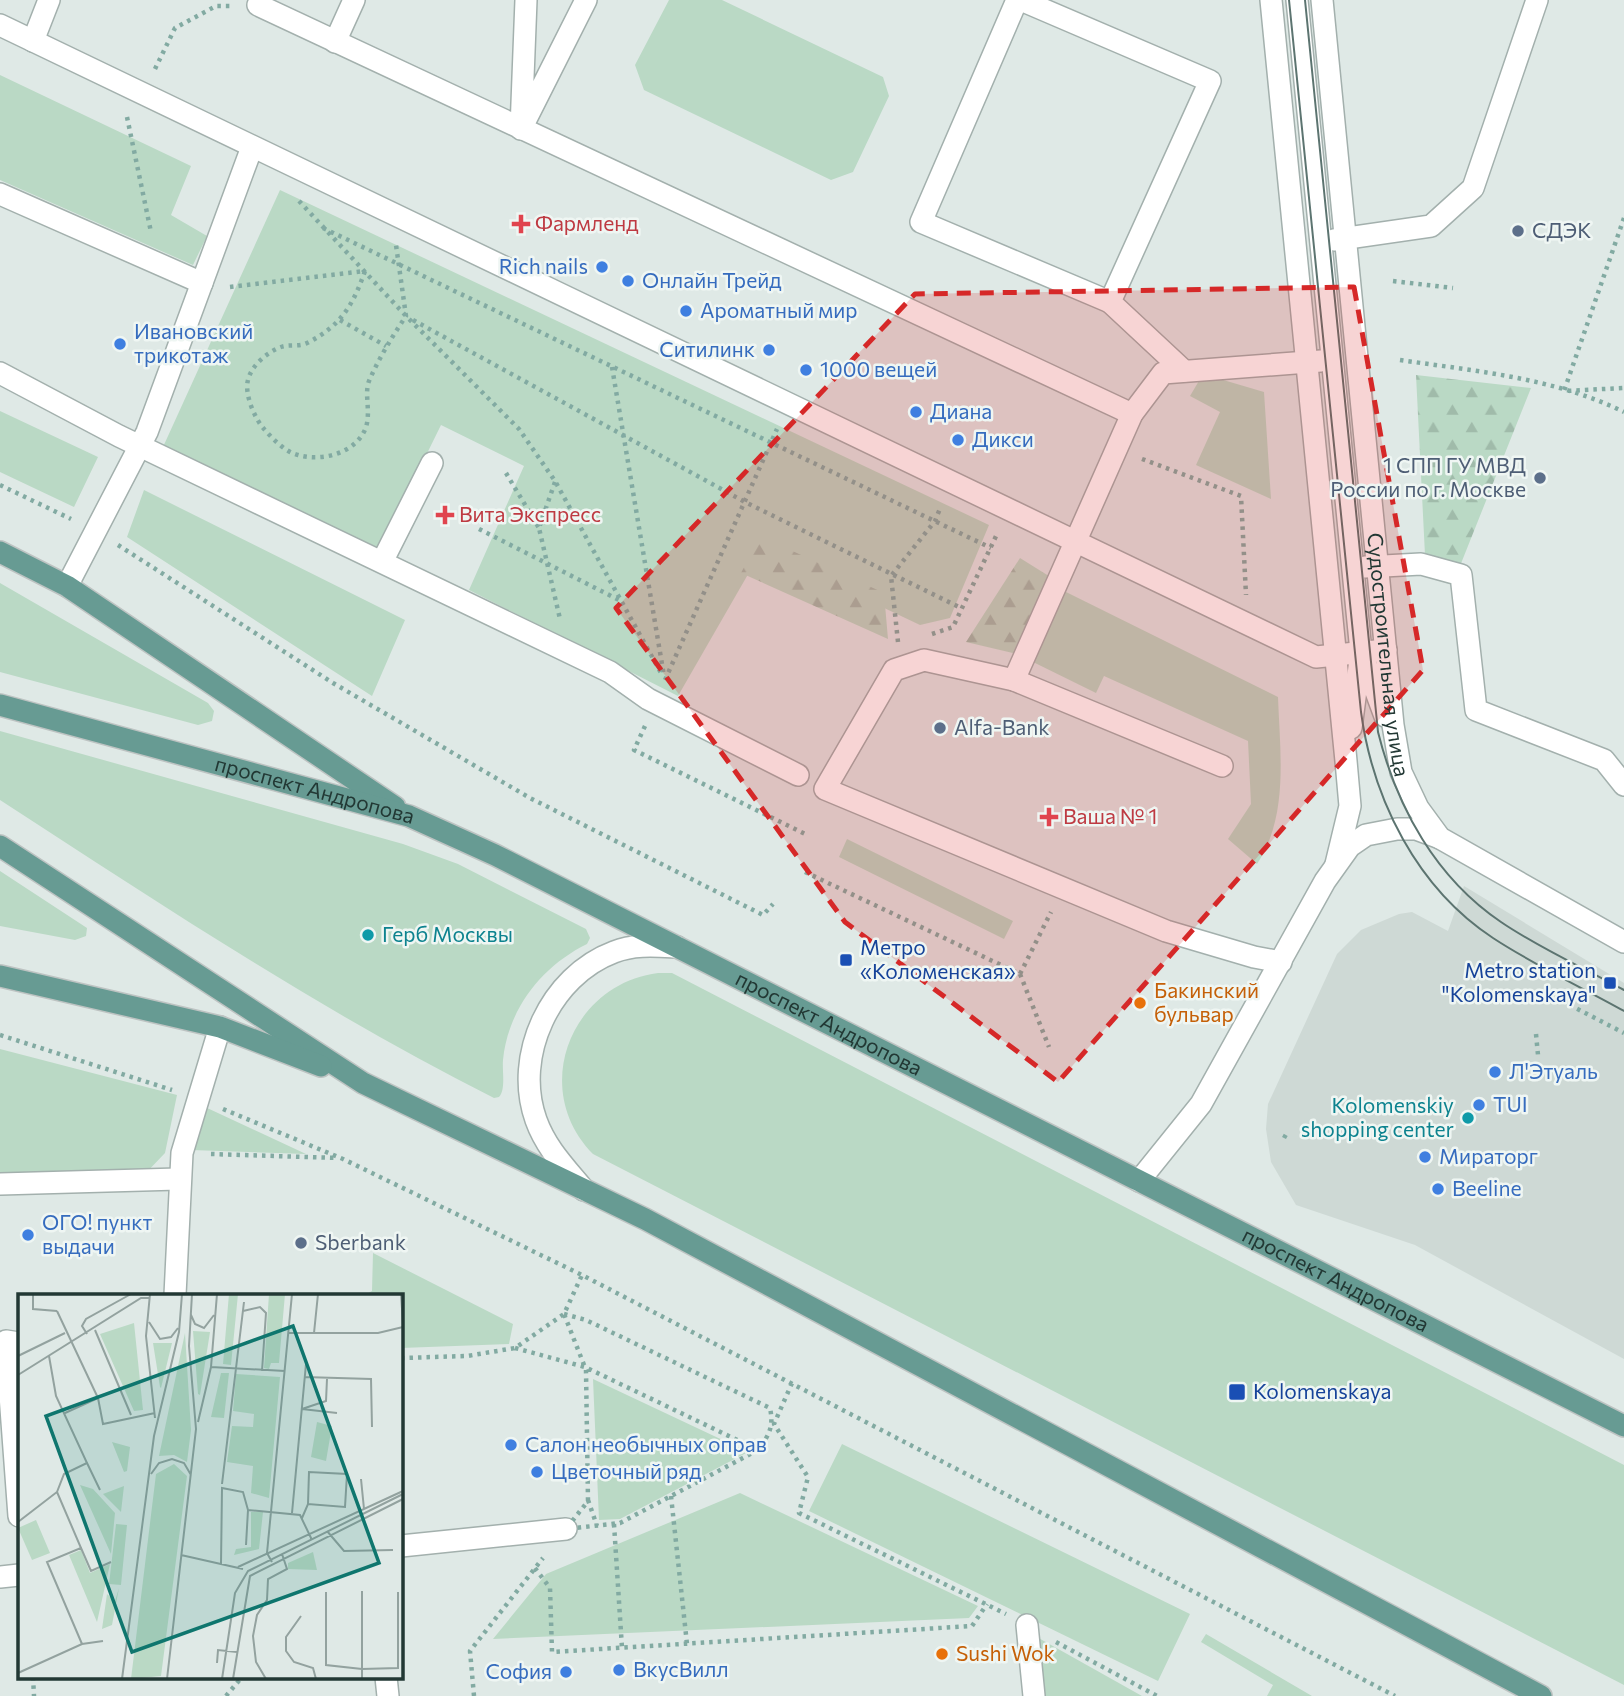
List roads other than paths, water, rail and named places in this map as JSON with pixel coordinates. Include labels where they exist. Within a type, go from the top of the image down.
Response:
[{"type":"main road","points":[[0,552],[67,586],[409,816]]},
{"type":"main road","name":"проспект Андропова","points":[[0,705],[409,816],[495,855],[1624,1426]]},
{"type":"main road","points":[[0,846],[363,1083]]},
{"type":"main road","points":[[0,976],[220,1027],[363,1083],[584,1189],[773,1286],[1541,1696]]},
{"type":"street","points":[[33,41],[48,0]]},
{"type":"street","points":[[335,42],[354,0]]},
{"type":"street","points":[[522,129],[526,0]]},
{"type":"street","points":[[522,129],[586,0]]},
{"type":"street","points":[[1110,302],[1210,81],[1019,0],[921,222],[1110,302],[1184,371]]},
{"type":"street","points":[[1271,0],[1350,806],[1336,864]]},
{"type":"street","points":[[1297,0],[1361,652],[1346,761]]},
{"type":"street","name":"Судостроительная улица","points":[[1322,0],[1397,747],[1407,784],[1419,808],[1440,838],[1624,942]]},
{"type":"street","points":[[1297,245],[1431,226],[1473,188],[1537,0]]},
{"type":"street","points":[[258,5],[1132,414]]},
{"type":"street","points":[[0,25],[787,406],[1316,657],[1387,650]]},
{"type":"street","points":[[67,586],[140,446],[251,147]]},
{"type":"street","points":[[0,194],[202,283]]},
{"type":"street","points":[[1014,680],[1132,414],[1163,373],[1307,362],[1357,354]]},
{"type":"street","points":[[0,373],[140,446],[567,650],[610,672],[655,703],[798,775]]},
{"type":"street","points":[[383,560],[432,463]]},
{"type":"street","points":[[1327,570],[1421,564],[1461,575],[1476,710],[1604,760],[1624,785]]},
{"type":"street","points":[[1361,652],[1397,747]]},
{"type":"street","points":[[1222,766],[1014,680],[924,660],[894,670],[825,789],[1166,931],[1254,957],[1281,962]]},
{"type":"street","points":[[1139,1181],[1188,1124],[1336,864],[1350,846],[1366,835],[1406,828],[1440,838]]},
{"type":"street","points":[[584,1189],[551,1152],[534,1112],[530,1065],[539,1028],[557,995],[592,963],[617,950],[646,945],[677,947]]},
{"type":"street","points":[[175,1294],[178,1179],[182,1153],[196,1098],[220,1027]]},
{"type":"street","points":[[0,1184],[178,1179]]},
{"type":"street","points":[[8,1342],[18,1500]]},
{"type":"street","points":[[402,1546],[562,1534]]},
{"type":"street","points":[[0,1577],[18,1575]]},
{"type":"street","points":[[1027,1625],[1034,1696]]},
{"type":"street","points":[[386,1678],[388,1696]]},
{"type":"tram line","points":[[1289,0],[1361,712],[1376,777],[1388,809],[1421,868],[1466,918],[1525,957],[1624,1011]]},
{"type":"tram line","points":[[1305,0],[1378,732],[1386,760],[1396,788],[1422,839],[1457,884],[1501,922],[1624,990]]},
{"type":"place","name":"Фармленд","points":[[521,224]]},
{"type":"place","name":"СДЭК","points":[[1518,231]]},
{"type":"place","name":"Rich nails","points":[[602,267]]},
{"type":"place","name":"Онлайн Трейд","points":[[628,281]]},
{"type":"place","name":"Ароматный мир","points":[[686,311]]},
{"type":"place","name":"Ивановский трикотаж","points":[[120,344]]},
{"type":"place","name":"Ситилинк","points":[[769,350]]},
{"type":"place","name":"1000 вещей","points":[[806,370]]},
{"type":"place","name":"Диана","points":[[916,412]]},
{"type":"place","name":"Дикси","points":[[958,440]]},
{"type":"place","name":"1 СПП ГУ МВД России по г. Москве","points":[[1540,478]]},
{"type":"place","name":"Вита Экспресс","points":[[445,515]]},
{"type":"place","name":"Alfa-Bank","points":[[940,728]]},
{"type":"place","name":"Ваша № 1","points":[[1049,817]]},
{"type":"place","name":"Герб Москвы","points":[[368,935]]},
{"type":"place","name":"Метро «Коломенская»","points":[[846,960]]},
{"type":"place","name":"Metro station \"Kolomenskaya\"","points":[[1610,983]]},
{"type":"place","name":"Бакинский бульвар","points":[[1140,1003]]},
{"type":"place","name":"Л'Этуаль","points":[[1495,1072]]},
{"type":"place","name":"TUI","points":[[1479,1105]]},
{"type":"place","name":"Kolomenskiy shopping center","points":[[1468,1118]]},
{"type":"place","name":"Мираторг","points":[[1425,1157]]},
{"type":"place","name":"Beeline","points":[[1438,1189]]},
{"type":"place","name":"ОГО! пункт выдачи","points":[[28,1235]]},
{"type":"place","name":"Sberbank","points":[[301,1243]]},
{"type":"place","name":"Kolomenskaya","points":[[1237,1392]]},
{"type":"place","name":"Салон необычных оправ","points":[[511,1445]]},
{"type":"place","name":"Цветочный ряд","points":[[537,1472]]},
{"type":"place","name":"Sushi Wok","points":[[942,1654]]},
{"type":"place","name":"ВкусВилл","points":[[619,1670]]},
{"type":"place","name":"София","points":[[566,1672]]}]
